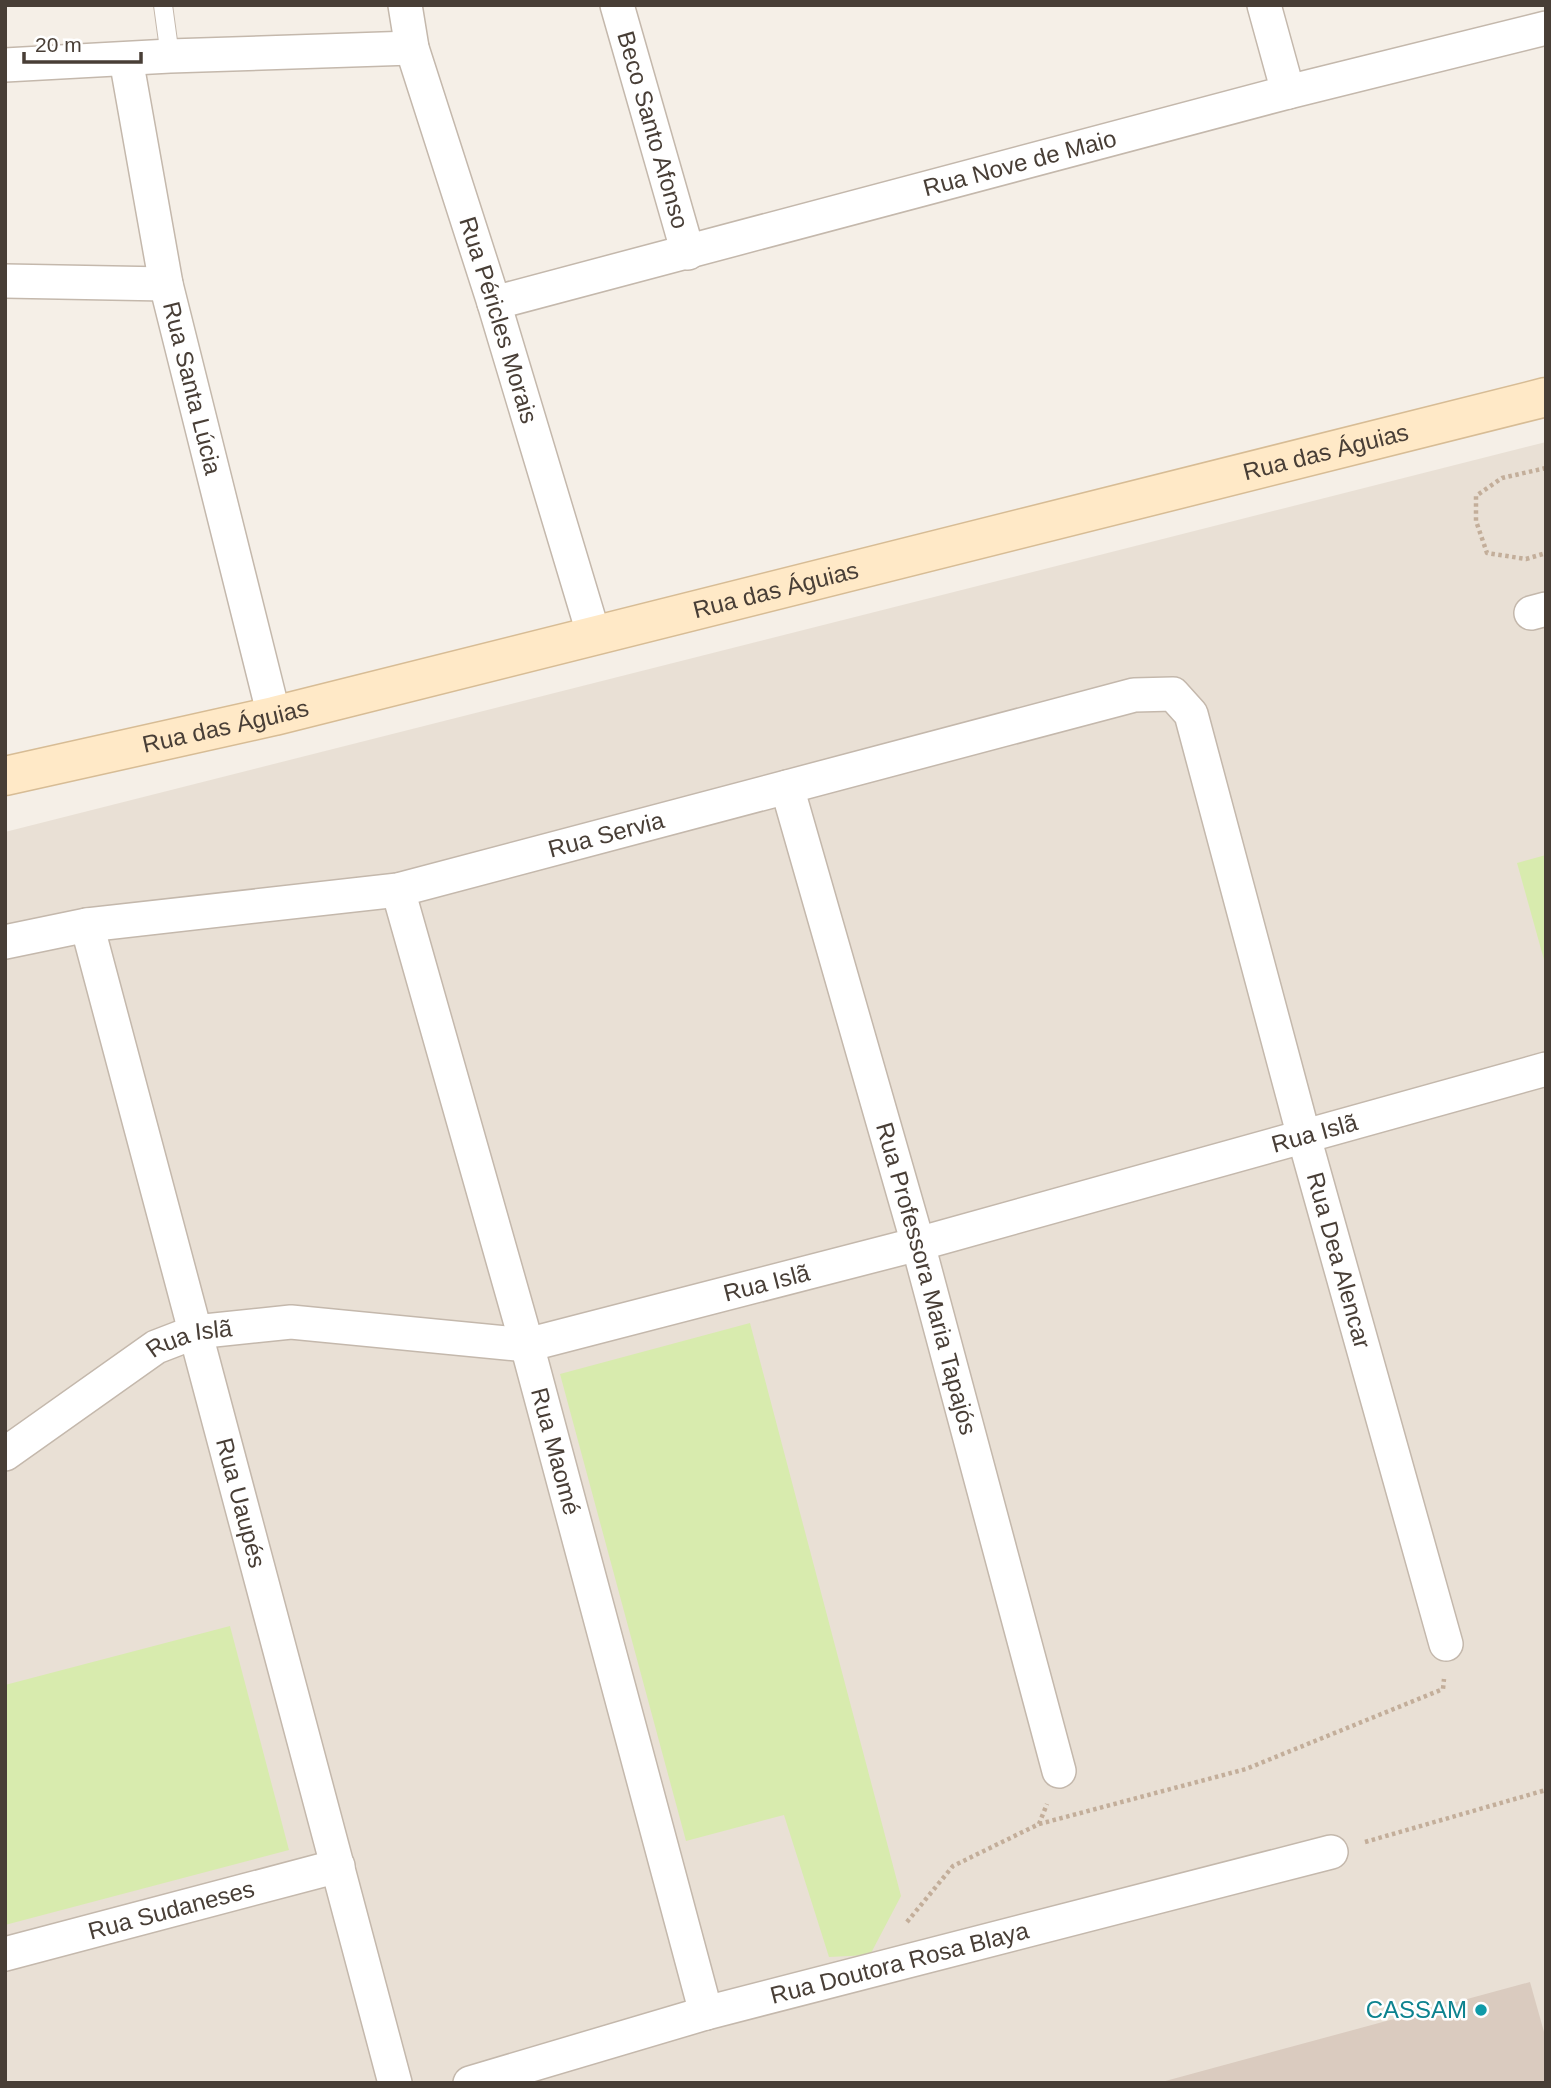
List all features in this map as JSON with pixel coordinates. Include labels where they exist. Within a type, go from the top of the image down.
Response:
[{"type":"street","name":"Rua Péricles Morais","points":[[405,5],[412,48],[494,303],[594,636]]},
{"type":"street","name":"Beco Santo Afonso","points":[[617,5],[688,253]]},
{"type":"street","points":[[1264,5],[1288,92]]},
{"type":"street","name":"Rua Nove de Maio","points":[[494,303],[1288,92],[1546,29]]},
{"type":"street","points":[[5,65],[170,55],[412,48]]},
{"type":"street","name":"Rua Santa Lúcia","points":[[126,59],[166,284],[274,716]]},
{"type":"street","points":[[5,281],[166,284]]},
{"type":"street","name":"Rua das Águias","points":[[5,776],[274,716],[1546,397]]},
{"type":"street","name":"Rua Servia","points":[[5,942],[87,925],[397,890],[1135,695],[1173,694],[1191,714]]},
{"type":"street","name":"Rua Dea Alencar","points":[[1191,714],[1304,1137],[1446,1644]]},
{"type":"street","name":"Rua Professora Maria Tapajós","points":[[787,787],[918,1244],[1059,1771]]},
{"type":"street","name":"Rua Maomé","points":[[397,890],[527,1345],[706,2014]]},
{"type":"street","name":"Rua Uaupés","points":[[87,925],[395,2083]]},
{"type":"street","name":"Rua Islã","points":[[5,1454],[156,1347],[195,1332],[291,1322],[527,1345],[918,1244],[1546,1069]]},
{"type":"street","name":"Rua Doutora Rosa Blaya","points":[[470,2083],[706,2014],[1331,1852]]},
{"type":"street","name":"Rua Sudaneses","points":[[5,1954],[338,1866]]},
{"type":"lane","points":[[163,5],[170,55]]},
{"type":"path","points":[[1546,468],[1502,478],[1476,496],[1476,521],[1488,553],[1526,559],[1546,553]]},
{"type":"path","points":[[883,1970],[907,1922],[953,1866],[1039,1824],[1246,1769],[1443,1689],[1446,1644]]},
{"type":"path","points":[[1039,1824],[1059,1771]]},
{"type":"path","points":[[1331,1852],[1546,1790]]},
{"type":"shaded area","points":[[1546,442],[1546,2083],[5,2083],[5,832]]},
{"type":"green space","points":[[1546,855],[1546,967],[1517,863]]},
{"type":"green space","points":[[750,1323],[901,1896],[870,1955],[829,1957],[784,1815],[686,1841],[560,1374]]},
{"type":"green space","points":[[230,1626],[289,1850],[5,1925],[5,1685]]},
{"type":"building","name":"CASSAM","points":[[1530,1982],[1546,2039],[1546,2083],[1158,2083]]},
{"type":"place","name":"CASSAM","points":[[1481,2010]]}]
